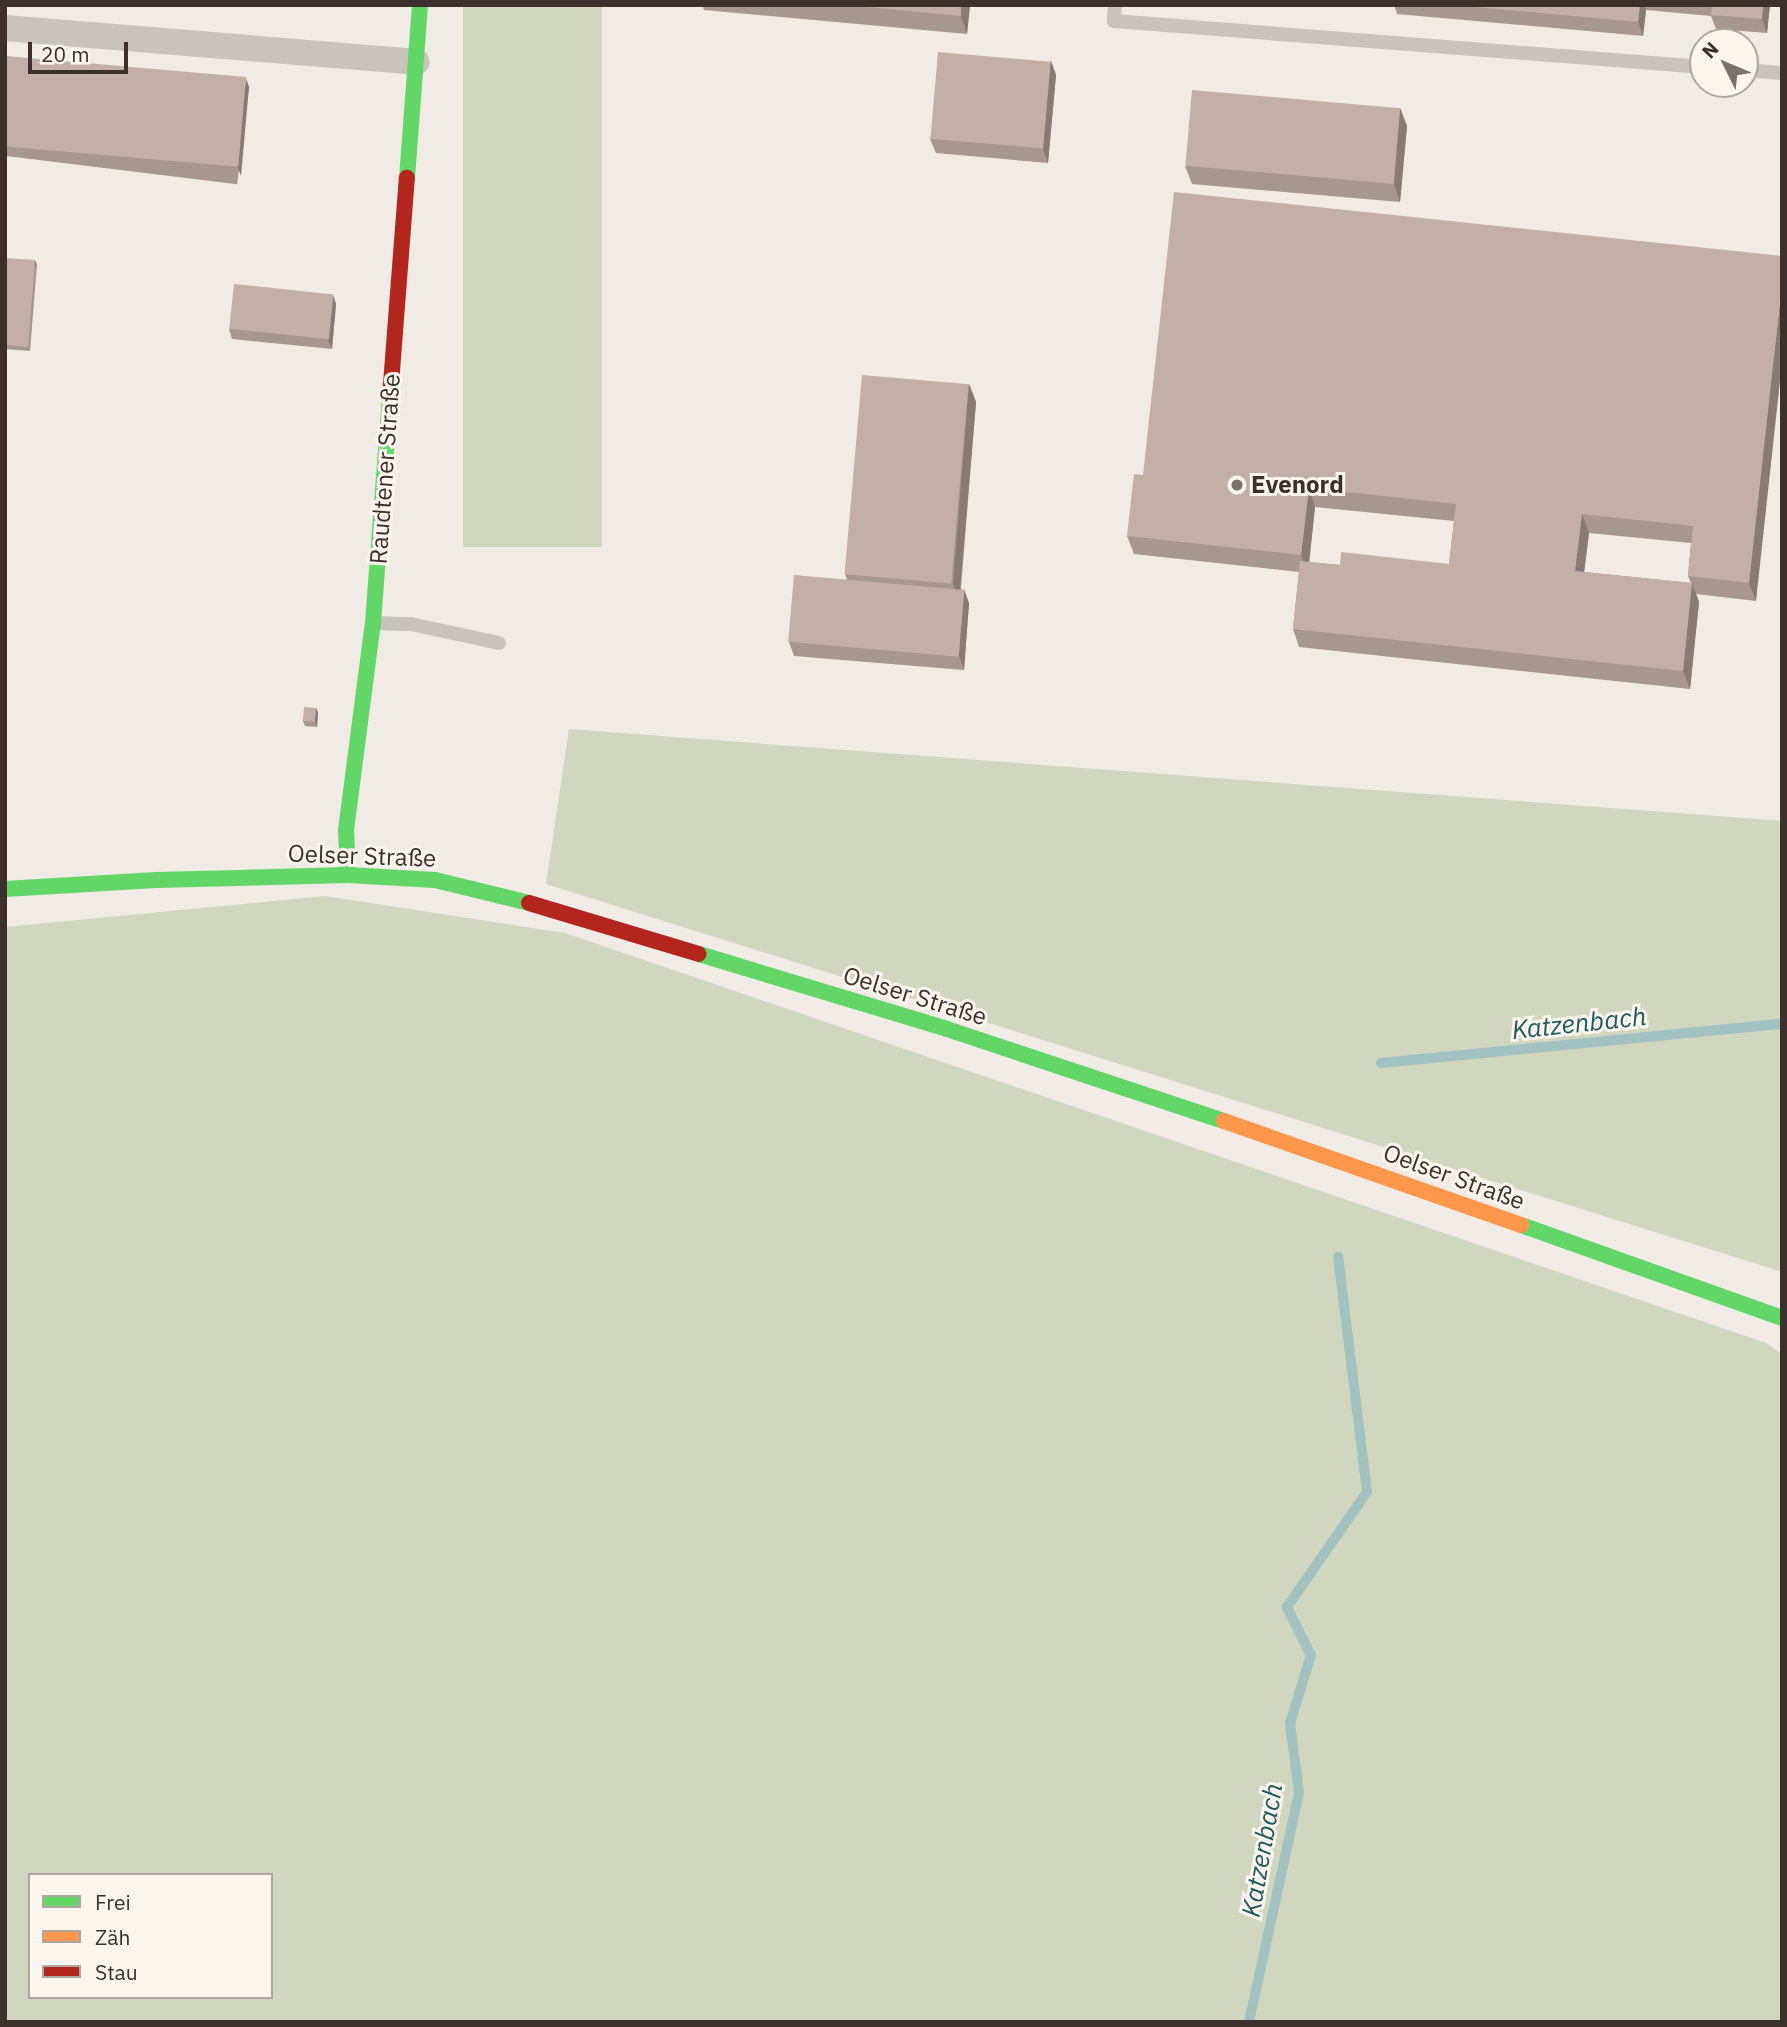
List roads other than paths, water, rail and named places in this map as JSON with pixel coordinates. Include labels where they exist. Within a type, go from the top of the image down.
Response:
[{"type":"main road","name":"Raudtener Straße","points":[[348,875],[346,830],[373,623],[420,5]]},
{"type":"main road","name":"Oelser Straße","points":[[5,889],[168,879],[348,875],[435,880],[489,891],[882,1009],[1297,1145],[1782,1318]]},
{"type":"street","points":[[5,28],[417,62]]},
{"type":"lane","points":[[1115,5],[1114,21],[1689,66]]},
{"type":"lane","points":[[1759,71],[1782,73]]},
{"type":"lane","points":[[373,623],[411,624],[499,643]]},
{"type":"waterway","name":"Katzenbach","points":[[1381,1063],[1782,1024]]},
{"type":"waterway","name":"Katzenbach","points":[[1249,2022],[1299,1793],[1290,1723],[1311,1655],[1287,1607],[1367,1492],[1338,1257]]},
{"type":"place","name":"Evenord","points":[[1237,485]]}]
